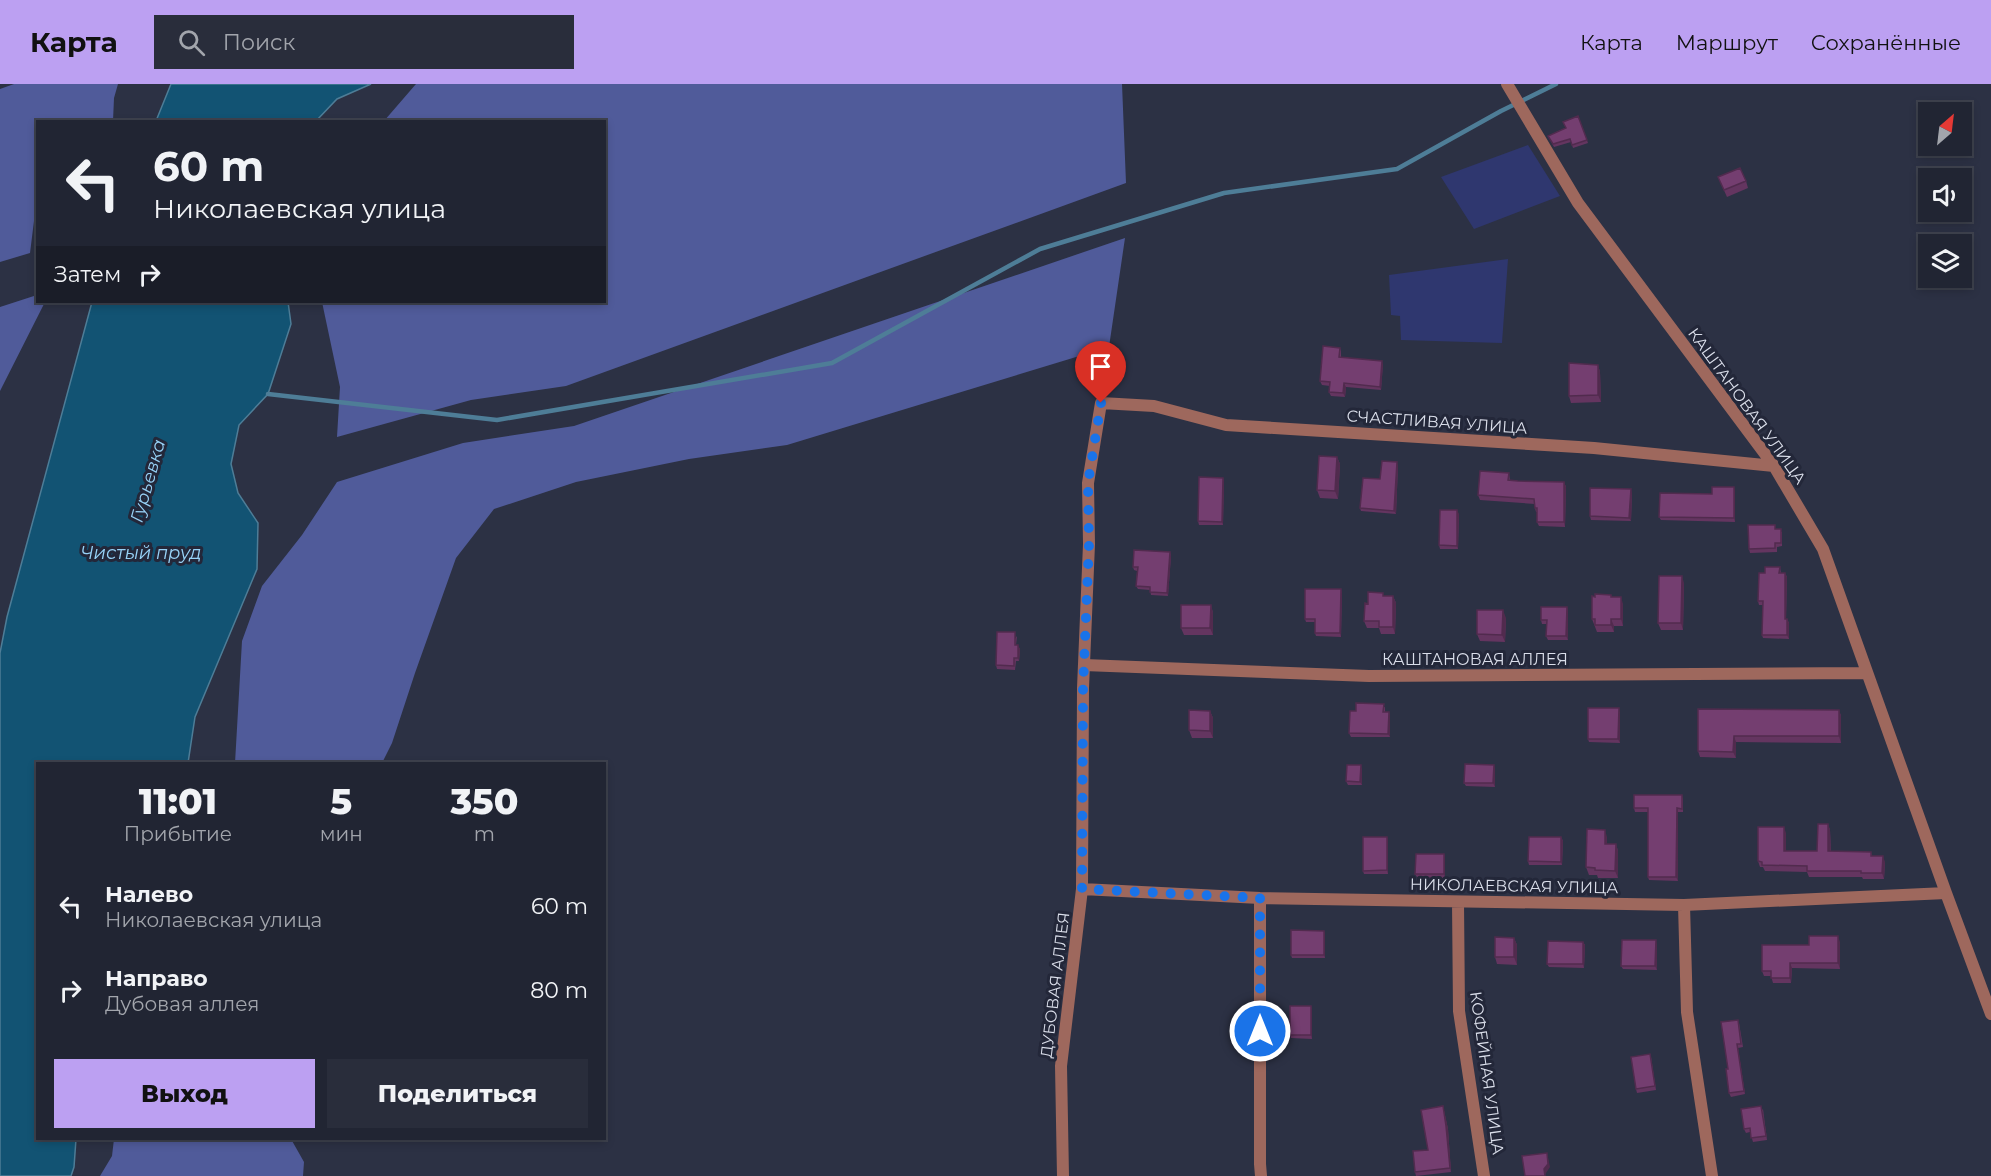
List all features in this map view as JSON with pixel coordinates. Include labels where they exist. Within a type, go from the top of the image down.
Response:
[{"type":"street","name":"КАШТАНОВАЯ УЛИЦА","points":[[1507,84],[1578,203],[1774,466],[1823,549],[1991,1014]]},
{"type":"street","name":"СЧАСТЛИВАЯ УЛИЦА","points":[[1101,403],[1154,406],[1226,425],[1594,448],[1774,466]]},
{"type":"street","name":"ДУБОВАЯ АЛЛЕЯ","points":[[1063,1176],[1062,1066],[1082,889],[1084,665],[1089,544],[1088,483],[1101,403]]},
{"type":"street","name":"КАШТАНОВАЯ АЛЛЕЯ","points":[[1084,665],[1369,676],[1867,674]]},
{"type":"street","name":"НИКОЛАЕВСКАЯ УЛИЦА","points":[[1082,889],[1260,898],[1684,905],[1946,893]]},
{"type":"street","points":[[1260,898],[1260,1164],[1262,1176]]},
{"type":"street","name":"КОФЕЙНАЯ УЛИЦА","points":[[1458,902],[1459,1011],[1484,1176]]},
{"type":"street","points":[[1684,905],[1687,1012],[1712,1176]]},
{"type":"shaded area","points":[[14,84],[118,84],[114,98],[113,120],[36,120],[36,205],[30,253],[0,262],[0,89]]},
{"type":"shaded area","points":[[416,84],[1122,84],[1126,183],[566,386],[471,400],[337,437],[340,387],[322,303],[606,303],[606,120],[385,120]]},
{"type":"shaded area","points":[[1528,145],[1560,196],[1474,229],[1441,177]]},
{"type":"shaded area","points":[[1125,238],[1109,347],[787,445],[689,459],[576,482],[494,509],[456,558],[392,743],[382,762],[235,762],[242,641],[262,586],[302,535],[337,482],[463,443],[574,426]]},
{"type":"shaded area","points":[[1508,259],[1502,343],[1401,340],[1400,316],[1391,315],[1389,275]]},
{"type":"shaded area","points":[[36,295],[36,303],[44,303],[0,391],[0,307]]},
{"type":"shaded area","points":[[114,1140],[292,1140],[304,1162],[303,1176],[100,1176],[112,1156]]},
{"type":"water","points":[[171,84],[371,84],[337,99],[317,120],[156,120]]},
{"type":"water","name":"Чистый пруд","points":[[92,303],[288,303],[291,324],[268,394],[239,425],[231,464],[238,493],[258,523],[257,569],[195,717],[188,762],[36,762],[36,1140],[76,1140],[71,1176],[0,1176],[0,653],[7,617]]},
{"type":"building","points":[[1578,116],[1587,140],[1572,145],[1570,139],[1553,144],[1548,136],[1566,128],[1563,122]]},
{"type":"building","points":[[1740,168],[1746,181],[1724,190],[1718,177]]},
{"type":"building","points":[[1323,346],[1340,348],[1339,357],[1382,361],[1380,387],[1344,383],[1343,393],[1329,392],[1330,382],[1320,381]]},
{"type":"building","points":[[1569,363],[1598,365],[1598,395],[1569,396]]},
{"type":"building","points":[[1319,456],[1337,457],[1335,491],[1317,490]]},
{"type":"building","points":[[1382,461],[1397,462],[1394,511],[1360,508],[1363,478],[1380,479]]},
{"type":"building","points":[[1480,471],[1509,473],[1508,480],[1564,482],[1564,522],[1537,522],[1537,508],[1535,508],[1534,499],[1478,495]]},
{"type":"building","points":[[1199,477],[1223,478],[1222,522],[1198,521]]},
{"type":"building","points":[[1712,487],[1734,487],[1734,518],[1659,517],[1660,493],[1712,494]]},
{"type":"building","points":[[1590,488],[1631,489],[1629,518],[1590,516]]},
{"type":"building","points":[[1440,510],[1457,510],[1457,546],[1439,545]]},
{"type":"building","points":[[1748,525],[1775,525],[1775,529],[1781,529],[1781,543],[1775,543],[1775,548],[1749,549]]},
{"type":"building","points":[[1134,550],[1170,552],[1167,593],[1150,592],[1150,587],[1136,586],[1138,567],[1133,567]]},
{"type":"building","points":[[1765,567],[1780,567],[1779,573],[1785,573],[1787,635],[1762,635],[1763,601],[1758,601],[1759,573],[1765,573]]},
{"type":"building","points":[[1659,576],[1682,576],[1681,623],[1658,623]]},
{"type":"building","points":[[1305,589],[1341,589],[1340,633],[1315,633],[1315,619],[1305,619]]},
{"type":"building","points":[[1368,592],[1393,596],[1393,627],[1379,627],[1379,621],[1364,621]]},
{"type":"building","points":[[1595,594],[1621,597],[1621,619],[1611,619],[1611,625],[1595,625],[1595,619],[1592,619],[1592,596],[1595,597]]},
{"type":"building","points":[[1181,605],[1211,605],[1210,628],[1181,628]]},
{"type":"building","points":[[1541,607],[1567,607],[1566,636],[1546,636],[1547,620],[1541,620]]},
{"type":"building","points":[[1477,610],[1503,610],[1502,635],[1477,634]]},
{"type":"building","points":[[997,632],[1015,632],[1018,658],[1014,658],[1014,666],[996,665]]},
{"type":"building","points":[[1356,703],[1384,704],[1383,712],[1389,712],[1388,734],[1349,733],[1350,711],[1356,711]]},
{"type":"building","points":[[1588,708],[1619,708],[1618,739],[1588,739]]},
{"type":"building","points":[[1698,709],[1839,710],[1839,736],[1734,736],[1733,752],[1698,751]]},
{"type":"building","points":[[1189,710],[1210,711],[1210,731],[1189,730]]},
{"type":"building","points":[[1465,764],[1494,765],[1493,783],[1464,783]]},
{"type":"building","points":[[1347,765],[1361,765],[1360,782],[1346,781]]},
{"type":"building","points":[[1634,795],[1682,795],[1682,809],[1677,808],[1676,877],[1648,877],[1648,808],[1634,808]]},
{"type":"building","points":[[1818,824],[1828,824],[1828,851],[1871,852],[1871,856],[1883,856],[1882,873],[1807,871],[1807,866],[1762,865],[1762,862],[1758,861],[1758,827],[1784,827],[1784,851],[1817,851]]},
{"type":"building","points":[[1587,829],[1605,830],[1605,844],[1616,844],[1615,871],[1586,867]]},
{"type":"building","points":[[1363,837],[1387,837],[1387,870],[1363,871]]},
{"type":"building","points":[[1529,837],[1561,837],[1561,862],[1528,861]]},
{"type":"building","points":[[1416,854],[1444,854],[1444,874],[1415,874]]},
{"type":"building","points":[[1291,930],[1324,931],[1324,955],[1291,955]]},
{"type":"building","points":[[1809,936],[1838,936],[1838,963],[1790,963],[1790,978],[1771,978],[1771,971],[1762,971],[1762,945],[1809,945]]},
{"type":"building","points":[[1495,937],[1514,938],[1514,957],[1495,957]]},
{"type":"building","points":[[1622,940],[1656,940],[1655,966],[1621,966]]},
{"type":"building","points":[[1548,941],[1583,942],[1583,964],[1547,964]]},
{"type":"building","points":[[1290,1006],[1311,1006],[1311,1035],[1290,1035]]},
{"type":"building","points":[[1738,1020],[1741,1044],[1737,1044],[1744,1091],[1729,1093],[1721,1022]]},
{"type":"building","points":[[1650,1054],[1655,1086],[1636,1089],[1631,1057]]},
{"type":"building","points":[[1443,1106],[1450,1168],[1415,1172],[1413,1151],[1428,1150],[1421,1110]]},
{"type":"building","points":[[1761,1106],[1766,1136],[1751,1138],[1750,1128],[1744,1129],[1741,1109]]},
{"type":"building","points":[[1547,1153],[1548,1164],[1544,1169],[1545,1176],[1525,1176],[1522,1156]]},
{"type":"waterway","points":[[268,394],[497,420],[832,363],[1040,249],[1224,193],[1397,169],[1501,111],[1556,84]]},
{"type":"route","points":[[1101,403],[1088,483],[1089,544],[1083,688],[1082,889],[1260,898],[1260,1031]]},
{"type":"water label","name":"Гурьевка","points":[[148,481]]}]
